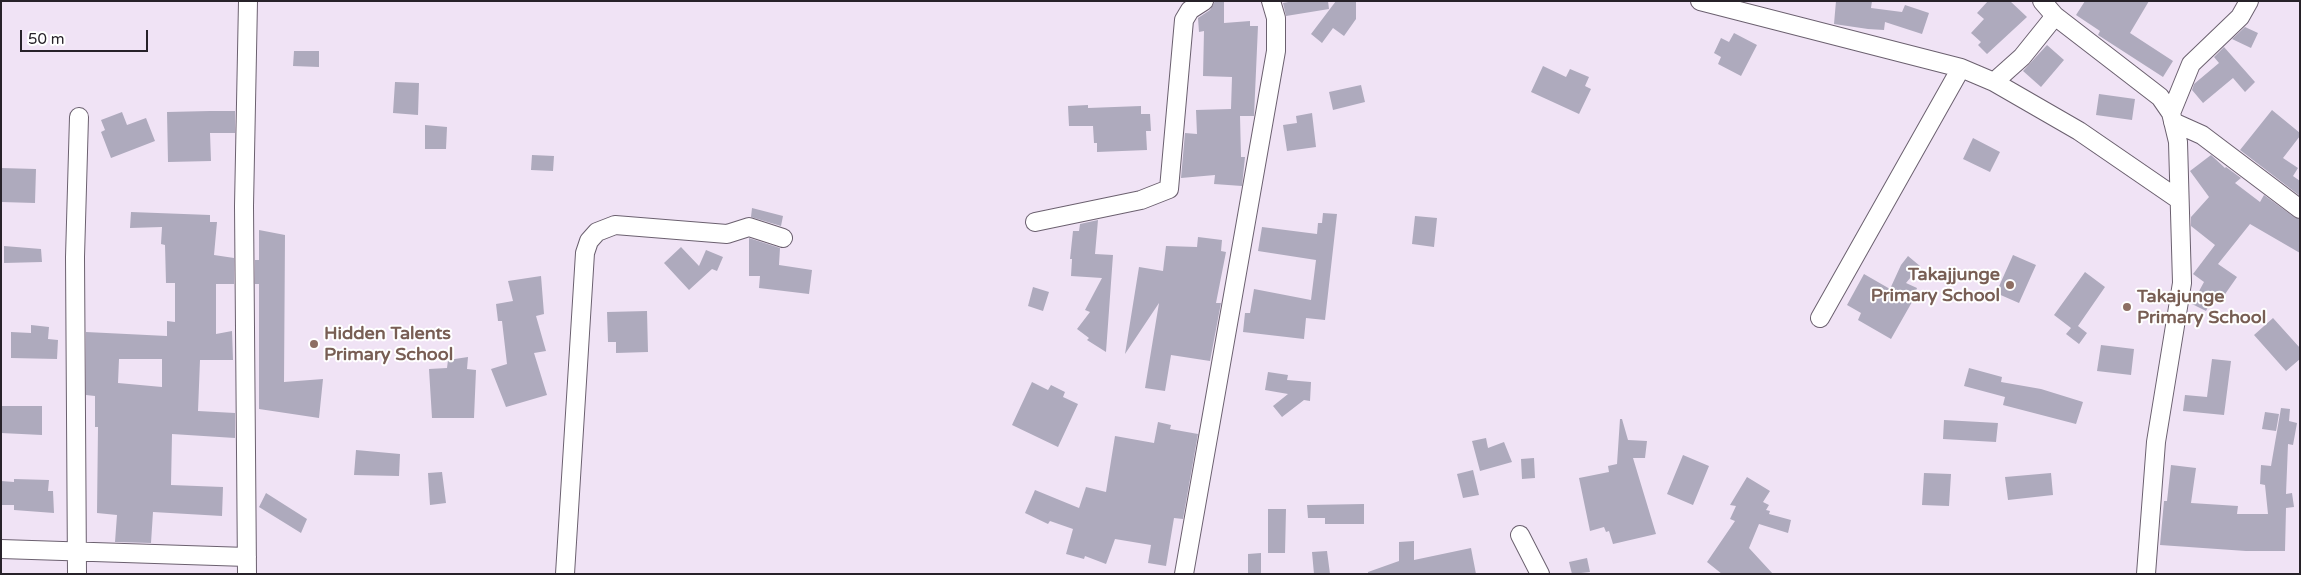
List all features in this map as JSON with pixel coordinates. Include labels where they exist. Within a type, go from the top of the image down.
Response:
[{"type":"street","points":[[1,549],[77,552],[247,565],[244,206],[248,1]]},
{"type":"street","points":[[1035,222],[1141,200],[1169,189],[1184,20],[1190,10],[1204,1]]},
{"type":"street","points":[[1184,574],[1276,51],[1276,18],[1272,1]]},
{"type":"street","points":[[1700,1],[1961,68],[1994,82],[2079,130],[2178,199]]},
{"type":"street","points":[[2042,1],[2055,16],[2160,97],[2172,118],[2178,142],[2178,199],[2182,283],[2156,442],[2146,574]]},
{"type":"street","points":[[2172,118],[2191,64],[2240,17],[2249,1]]},
{"type":"street","points":[[1994,82],[2022,57],[2055,16]]},
{"type":"street","points":[[1820,318],[1961,68]]},
{"type":"street","points":[[77,574],[75,257],[78,117]]},
{"type":"street","points":[[2172,118],[2202,135],[2300,209]]},
{"type":"street","points":[[565,574],[585,253],[589,241],[597,232],[615,225],[727,234],[749,228],[783,238]]},
{"type":"street","points":[[1520,535],[1540,574]]},
{"type":"building","points":[[1215,1],[1224,1],[1224,23],[1250,21],[1250,26],[1258,26],[1254,116],[1240,116],[1241,157],[1245,157],[1242,186],[1214,184],[1215,175],[1181,178],[1185,133],[1197,134],[1196,110],[1231,109],[1232,77],[1203,76],[1204,31],[1199,32],[1198,18],[1210,10]]},
{"type":"building","points":[[1294,1],[1328,1],[1329,9],[1286,16],[1283,3]]},
{"type":"building","points":[[1336,1],[1356,1],[1356,19],[1344,36],[1333,28],[1322,43],[1311,34]]},
{"type":"building","points":[[1836,1],[1872,1],[1871,8],[1902,12],[1905,5],[1929,13],[1922,34],[1885,22],[1884,30],[1868,29],[1834,24]]},
{"type":"building","points":[[1988,1],[2010,1],[2027,17],[1987,54],[1978,45],[1981,42],[1971,33],[1984,19],[1977,13]]},
{"type":"building","points":[[2085,1],[2149,1],[2130,33],[2173,61],[2163,77],[2098,35],[2100,31],[2076,15]]},
{"type":"building","points":[[2245,27],[2258,33],[2251,48],[2232,39]]},
{"type":"building","points":[[1734,33],[1757,45],[1741,76],[1718,64],[1721,57],[1714,53],[1721,38],[1729,42]]},
{"type":"building","points":[[2047,45],[2064,60],[2041,87],[2023,71]]},
{"type":"building","points":[[2224,47],[2255,82],[2245,92],[2233,78],[2203,103],[2192,90],[2194,84],[2219,63],[2214,57]]},
{"type":"building","points":[[294,51],[319,51],[319,67],[293,66]]},
{"type":"building","points":[[1543,66],[1566,77],[1570,69],[1589,77],[1585,86],[1591,89],[1579,114],[1531,92]]},
{"type":"building","points":[[395,82],[419,83],[418,115],[393,113]]},
{"type":"building","points":[[1361,85],[1365,102],[1333,110],[1329,92]]},
{"type":"building","points":[[2099,94],[2135,99],[2132,120],[2096,115]]},
{"type":"building","points":[[1088,105],[1088,108],[1141,106],[1141,114],[1150,114],[1151,131],[1146,131],[1147,150],[1097,152],[1097,143],[1094,143],[1093,126],[1069,126],[1068,106]]},
{"type":"building","points":[[2272,110],[2300,133],[2300,136],[2283,158],[2298,168],[2293,176],[2300,181],[2300,196],[2240,150]]},
{"type":"building","points":[[235,111],[235,133],[210,133],[211,161],[168,162],[167,112]]},
{"type":"building","points":[[122,112],[127,125],[146,118],[155,141],[111,158],[101,132],[105,130],[101,120]]},
{"type":"building","points":[[1312,113],[1316,147],[1287,151],[1283,125],[1297,123],[1296,116]]},
{"type":"building","points":[[425,125],[447,127],[446,149],[425,149]]},
{"type":"building","points":[[1973,138],[2000,152],[1990,172],[1963,159]]},
{"type":"building","points":[[532,155],[554,156],[553,171],[531,170]]},
{"type":"building","points":[[2211,155],[2225,168],[2241,178],[2235,183],[2260,202],[2264,195],[2294,217],[2300,219],[2300,253],[2250,224],[2218,264],[2237,277],[2223,297],[2216,292],[2206,311],[2192,304],[2204,282],[2193,274],[2215,245],[2191,226],[2191,217],[2209,197],[2190,171]]},
{"type":"building","points":[[1,168],[36,169],[35,203],[1,202]]},
{"type":"building","points":[[752,208],[783,216],[781,226],[751,217]]},
{"type":"building","points":[[131,212],[210,215],[210,222],[217,222],[214,255],[234,258],[234,284],[216,284],[216,334],[232,331],[233,360],[200,360],[198,411],[235,413],[235,438],[172,434],[171,485],[223,487],[222,516],[153,512],[151,543],[115,542],[117,515],[97,513],[98,427],[95,427],[95,396],[86,395],[86,332],[167,336],[167,321],[175,322],[175,283],[166,283],[165,245],[161,244],[162,227],[130,228]],"holes":[[[119,359],[162,359],[162,387],[118,383]]]},
{"type":"building","points":[[1323,213],[1337,214],[1325,320],[1306,318],[1304,339],[1243,332],[1245,313],[1250,313],[1254,289],[1311,300],[1316,260],[1258,251],[1262,227],[1317,234],[1318,223],[1322,223]]},
{"type":"building","points":[[1415,216],[1437,218],[1434,247],[1412,244]]},
{"type":"building","points":[[1098,220],[1095,254],[1113,255],[1106,352],[1087,340],[1089,338],[1077,329],[1090,312],[1085,310],[1102,278],[1071,276],[1072,259],[1070,259],[1073,231],[1079,231],[1080,224]]},
{"type":"building","points":[[259,230],[285,235],[284,382],[323,379],[319,418],[259,409],[259,284],[255,284],[255,260],[259,260]]},
{"type":"building","points":[[1198,237],[1222,240],[1221,251],[1226,252],[1216,303],[1221,303],[1210,361],[1171,355],[1165,391],[1145,388],[1159,303],[1125,354],[1139,267],[1163,271],[1166,246],[1197,247]]},
{"type":"building","points":[[749,238],[780,248],[779,265],[812,270],[809,294],[759,288],[760,276],[749,276]]},
{"type":"building","points":[[4,246],[41,249],[42,262],[4,263]]},
{"type":"building","points":[[681,247],[699,266],[706,250],[723,257],[717,271],[712,269],[689,290],[664,263]]},
{"type":"building","points":[[2013,255],[2036,265],[2019,303],[1996,293]]},
{"type":"building","points":[[1908,256],[1920,266],[1906,283],[1917,288],[1912,302],[1891,339],[1858,320],[1861,313],[1847,305],[1864,274],[1890,289],[1901,265]]},
{"type":"building","points":[[2085,272],[2105,287],[2078,326],[2087,333],[2079,344],[2066,334],[2071,328],[2054,315]]},
{"type":"building","points":[[541,276],[544,314],[536,316],[546,351],[534,353],[547,395],[506,407],[491,369],[507,364],[502,321],[498,321],[496,304],[513,301],[508,281]]},
{"type":"building","points":[[1033,287],[1049,292],[1043,311],[1028,306]]},
{"type":"building","points":[[647,311],[648,352],[616,353],[616,342],[608,342],[607,312]]},
{"type":"building","points":[[2273,318],[2300,348],[2300,359],[2286,371],[2254,335]]},
{"type":"building","points":[[31,325],[49,327],[48,339],[58,340],[57,359],[11,358],[11,332],[31,333]]},
{"type":"building","points":[[2101,345],[2134,349],[2131,375],[2097,371]]},
{"type":"building","points":[[468,357],[467,369],[476,370],[474,418],[432,418],[429,369],[447,368],[448,360]]},
{"type":"building","points":[[2212,359],[2231,361],[2224,415],[2183,411],[2185,395],[2207,397]]},
{"type":"building","points":[[1969,368],[2002,377],[2001,382],[2041,389],[2083,402],[2076,424],[2003,405],[2005,397],[1964,386]]},
{"type":"building","points":[[1268,372],[1288,375],[1287,380],[1311,382],[1310,401],[1304,400],[1282,417],[1273,406],[1288,394],[1265,390]]},
{"type":"building","points":[[1032,382],[1048,390],[1051,385],[1065,392],[1063,397],[1078,404],[1058,447],[1012,425]]},
{"type":"building","points":[[1,406],[42,406],[42,435],[1,433]]},
{"type":"building","points":[[2281,408],[2290,409],[2289,421],[2297,423],[2293,445],[2288,444],[2286,494],[2292,493],[2294,507],[2286,508],[2285,551],[2246,551],[2160,545],[2164,501],[2167,501],[2171,465],[2196,468],[2191,503],[2238,506],[2237,514],[2268,514],[2265,485],[2260,484],[2261,465],[2271,466]]},
{"type":"building","points":[[2265,412],[2279,414],[2276,431],[2262,429]]},
{"type":"building","points":[[1620,419],[1622,419],[1628,440],[1647,441],[1645,458],[1633,458],[1656,534],[1613,544],[1609,531],[1606,532],[1604,527],[1590,531],[1579,478],[1609,472],[1608,466],[1617,464]]},
{"type":"building","points":[[1944,420],[1998,423],[1996,442],[1943,439]]},
{"type":"building","points":[[1158,422],[1171,425],[1170,429],[1198,434],[1183,519],[1174,518],[1166,566],[1148,563],[1151,545],[1115,539],[1106,564],[1085,556],[1084,559],[1066,554],[1073,529],[1050,521],[1048,524],[1025,513],[1035,490],[1079,508],[1086,487],[1106,492],[1115,436],[1154,443]]},
{"type":"building","points":[[1486,438],[1488,448],[1504,442],[1512,462],[1480,471],[1472,441]]},
{"type":"building","points":[[356,450],[400,454],[399,476],[354,475]]},
{"type":"building","points":[[1683,455],[1709,466],[1693,505],[1667,494]]},
{"type":"building","points":[[1534,458],[1535,478],[1522,479],[1521,459]]},
{"type":"building","points":[[1473,470],[1479,495],[1463,498],[1457,474]]},
{"type":"building","points":[[442,472],[446,503],[430,505],[428,473]]},
{"type":"building","points":[[1924,473],[1951,474],[1949,506],[1922,505]]},
{"type":"building","points":[[2051,473],[2053,495],[2008,500],[2005,477]]},
{"type":"building","points":[[1747,477],[1770,491],[1763,502],[1769,505],[1766,510],[1770,511],[1769,514],[1791,520],[1788,533],[1759,524],[1749,548],[1773,574],[1722,574],[1707,562],[1735,521],[1730,519],[1736,506],[1730,505]]},
{"type":"building","points":[[14,479],[49,480],[48,491],[53,491],[54,513],[14,510],[14,505],[1,505],[1,481],[14,482]]},
{"type":"building","points":[[266,493],[307,519],[301,533],[259,507]]},
{"type":"building","points":[[1364,504],[1364,524],[1325,524],[1325,518],[1308,518],[1307,505]]},
{"type":"building","points":[[1268,509],[1286,509],[1285,553],[1268,553]]},
{"type":"building","points":[[1414,541],[1414,560],[1471,548],[1476,574],[1368,574],[1368,572],[1399,561],[1399,542]]},
{"type":"building","points":[[1327,551],[1330,574],[1314,574],[1312,552]]},
{"type":"building","points":[[1261,553],[1261,574],[1248,574],[1248,554]]},
{"type":"building","points":[[1587,558],[1590,572],[1572,574],[1569,562]]},
{"type":"place","name":"Takajjunge Primary School","points":[[2010,285]]},
{"type":"place","name":"Takajunge Primary School","points":[[2127,307]]},
{"type":"place","name":"Hidden Talents Primary School","points":[[314,344]]}]
